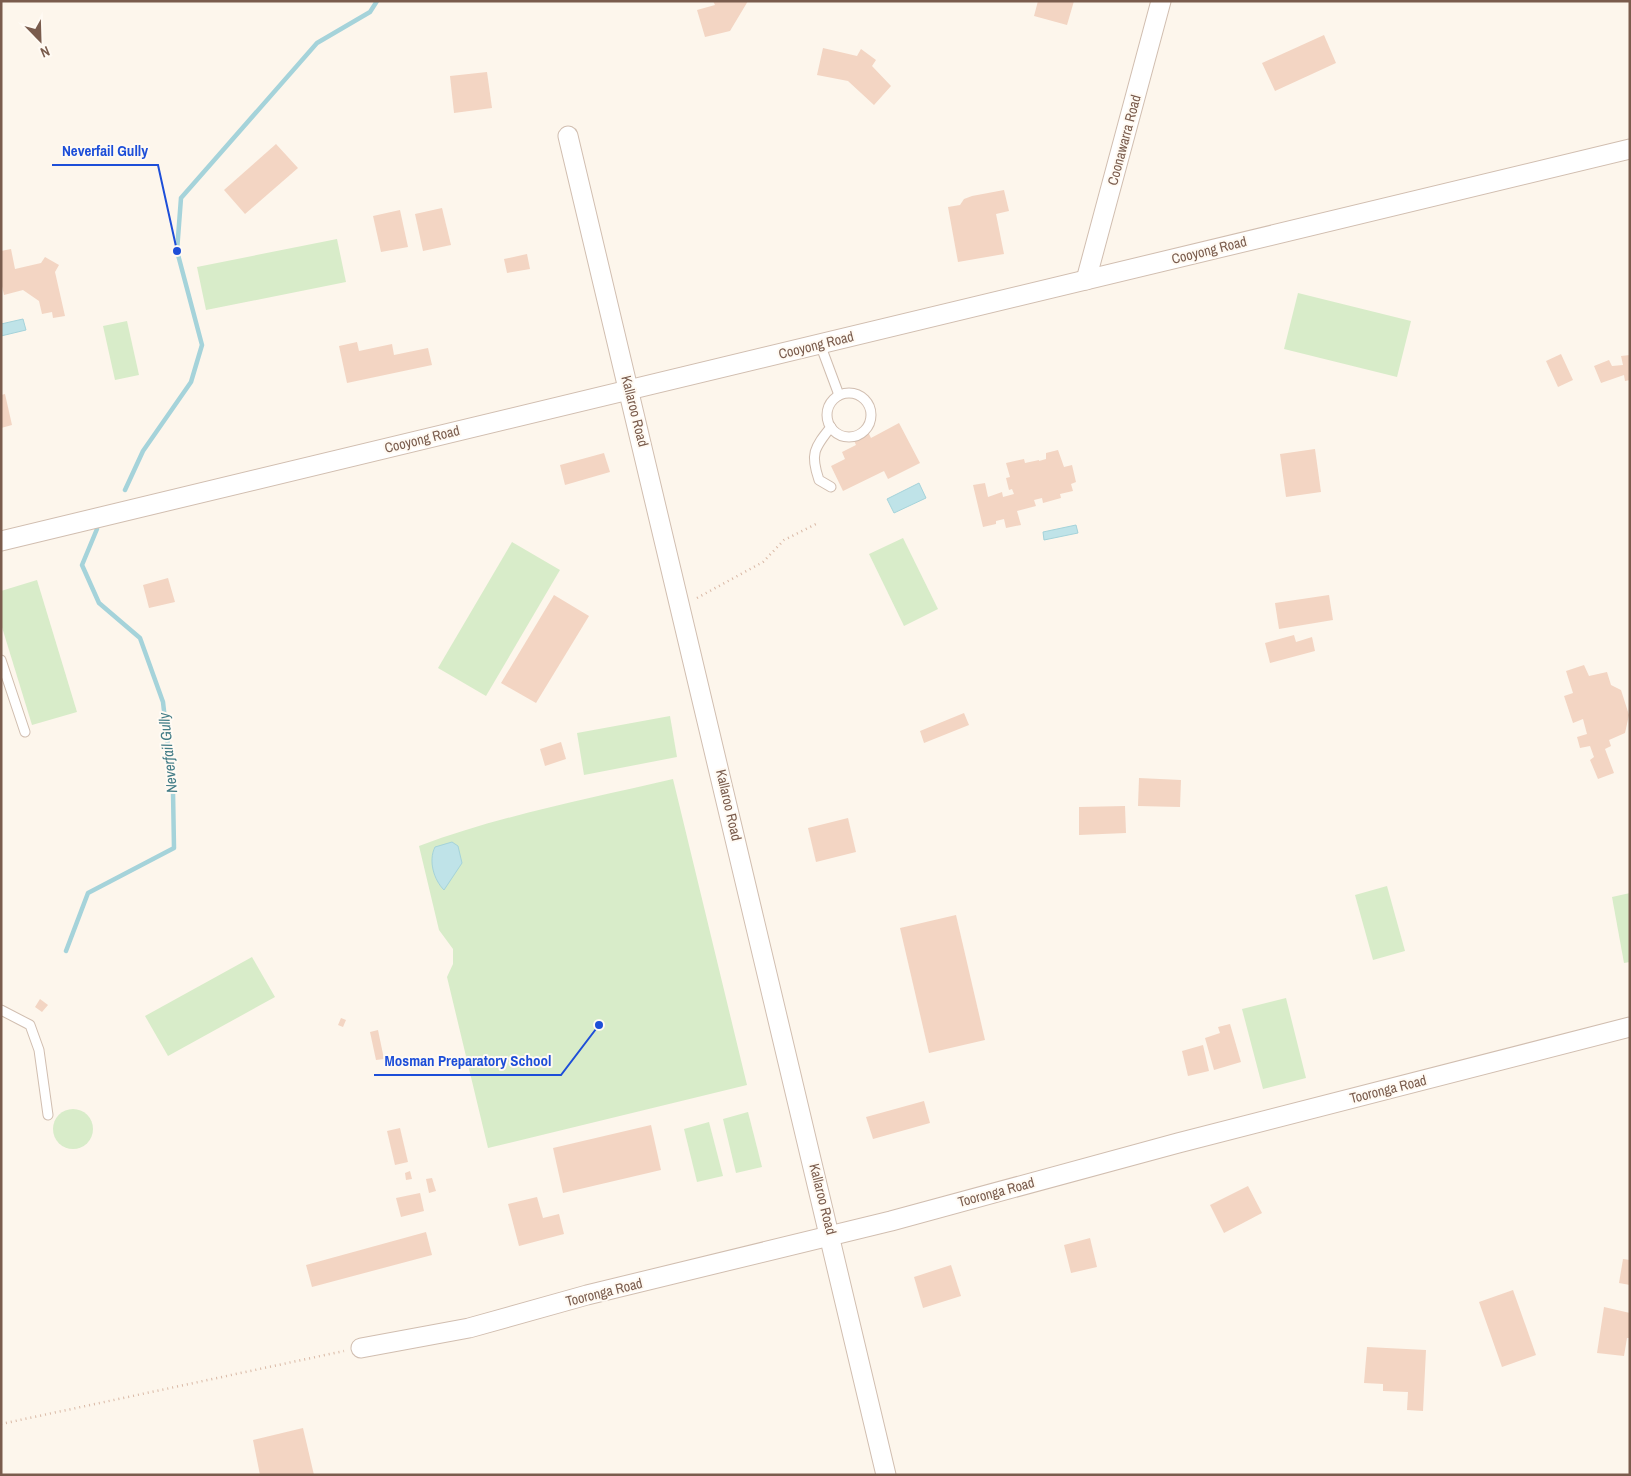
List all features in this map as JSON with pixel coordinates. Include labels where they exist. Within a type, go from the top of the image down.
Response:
[{"type":"street","name":"Coonawarra Road","points":[[1086,280],[1161,1]]},
{"type":"street","name":"Kallaroo Road","points":[[568,136],[683,606],[777,1011],[832,1234],[886,1475]]},
{"type":"street","name":"Cooyong Road","points":[[1,540],[1630,149]]},
{"type":"street","name":"Tooronga Road","points":[[361,1348],[469,1328],[587,1295],[832,1234],[1630,1028]]},
{"type":"lane","points":[[820,344],[839,395]]},
{"type":"lane","points":[[851,393],[866,401],[870,408],[870,421],[864,432],[854,437],[839,435],[831,427],[827,415],[829,407],[839,395],[851,393]]},
{"type":"lane","points":[[831,427],[814,450],[814,464],[819,480],[831,487]]},
{"type":"lane","points":[[1,660],[24,732]]},
{"type":"lane","points":[[1,1010],[30,1025],[39,1050],[48,1115]]},
{"type":"path","points":[[683,606],[763,562],[784,540],[818,523]]},
{"type":"path","points":[[1,1424],[361,1348]]},
{"type":"green space","points":[[337,239],[346,282],[206,310],[197,267]]},
{"type":"green space","points":[[1298,293],[1411,321],[1397,377],[1284,349]]},
{"type":"green space","points":[[127,321],[139,375],[115,380],[103,326]]},
{"type":"green space","points":[[903,538],[938,609],[904,626],[869,554]]},
{"type":"green space","points":[[512,542],[560,570],[486,696],[438,668]]},
{"type":"green space","points":[[37,580],[77,712],[32,725],[1,624],[1,591]]},
{"type":"green space","points":[[670,716],[677,757],[584,775],[577,733]]},
{"type":"green space","points":[[673,779],[747,1085],[488,1148],[447,977],[453,964],[453,949],[439,930],[419,846],[513,816]]},
{"type":"green space","points":[[1387,886],[1405,951],[1373,960],[1355,895]]},
{"type":"green space","points":[[1630,893],[1630,962],[1624,963],[1612,897]]},
{"type":"green space","points":[[252,957],[275,997],[168,1056],[145,1016]]},
{"type":"green space","points":[[1286,998],[1306,1078],[1263,1089],[1242,1009]]},
{"type":"green space","points":[[73,1109],[87,1115],[93,1129],[87,1143],[73,1149],[59,1143],[53,1129],[59,1115]]},
{"type":"green space","points":[[748,1112],[762,1167],[736,1173],[723,1119]]},
{"type":"green space","points":[[709,1122],[723,1176],[697,1182],[684,1129]]},
{"type":"water","points":[[23,319],[26,330],[1,336],[1,324]]},
{"type":"water","points":[[919,483],[926,498],[894,513],[887,499]]},
{"type":"water","points":[[1076,525],[1078,533],[1044,540],[1043,532]]},
{"type":"water","points":[[452,842],[458,846],[462,863],[444,890],[437,881],[433,870],[433,852],[435,847]]},
{"type":"building","points":[[713,1],[748,1],[730,31],[705,37],[697,10],[715,5]]},
{"type":"building","points":[[1038,1],[1074,1],[1067,25],[1034,16]]},
{"type":"building","points":[[1324,35],[1336,63],[1275,91],[1262,63]]},
{"type":"building","points":[[823,48],[857,56],[861,49],[876,60],[872,66],[891,86],[874,105],[848,81],[817,75]]},
{"type":"building","points":[[487,72],[492,108],[454,113],[450,76]]},
{"type":"building","points":[[276,144],[298,168],[245,214],[224,190]]},
{"type":"building","points":[[1004,190],[1009,211],[996,214],[1004,254],[958,262],[948,207],[960,205],[964,199],[972,196]]},
{"type":"building","points":[[442,208],[451,245],[423,251],[415,214]]},
{"type":"building","points":[[400,210],[408,247],[381,252],[373,216]]},
{"type":"building","points":[[11,249],[15,269],[41,263],[45,257],[59,265],[55,272],[65,316],[53,318],[52,312],[42,314],[39,301],[23,290],[4,295],[1,282],[1,251]]},
{"type":"building","points":[[527,254],[530,269],[507,273],[504,259]]},
{"type":"building","points":[[357,342],[359,351],[392,344],[394,355],[428,348],[432,365],[347,383],[339,346]]},
{"type":"building","points":[[1561,354],[1573,380],[1558,387],[1546,361]]},
{"type":"building","points":[[1630,355],[1630,380],[1625,381],[1624,375],[1601,383],[1594,366],[1609,360],[1612,366],[1623,365],[1621,356]]},
{"type":"building","points":[[5,394],[12,425],[1,428],[1,395]]},
{"type":"building","points":[[899,423],[920,463],[888,479],[884,471],[843,491],[831,466],[845,459],[842,452],[856,445],[851,434],[865,426],[871,438]]},
{"type":"building","points":[[1315,449],[1321,492],[1286,497],[1280,454]]},
{"type":"building","points":[[1058,450],[1064,467],[1072,465],[1076,482],[1071,484],[1073,491],[1060,494],[1061,498],[1043,503],[1042,498],[1034,500],[1036,506],[1017,511],[1021,525],[1006,528],[1004,519],[996,521],[996,524],[983,527],[973,485],[985,483],[988,497],[1002,492],[1003,497],[1014,494],[1012,489],[1009,490],[1006,478],[1010,477],[1006,463],[1024,459],[1025,463],[1039,461],[1046,459],[1046,453]]},
{"type":"building","points":[[604,453],[610,472],[565,485],[560,465]]},
{"type":"building","points":[[168,578],[175,602],[149,608],[143,585]]},
{"type":"building","points":[[554,595],[589,616],[536,703],[501,683]]},
{"type":"building","points":[[1329,595],[1333,620],[1279,629],[1275,603]]},
{"type":"building","points":[[1294,635],[1296,642],[1312,637],[1315,651],[1270,663],[1265,643]]},
{"type":"building","points":[[1584,665],[1589,676],[1607,672],[1611,685],[1621,690],[1629,715],[1625,733],[1609,740],[1611,746],[1605,749],[1614,773],[1598,779],[1590,760],[1594,757],[1590,746],[1580,748],[1577,737],[1587,734],[1583,719],[1573,723],[1564,696],[1573,693],[1566,671]]},
{"type":"building","points":[[964,713],[969,725],[924,743],[920,731]]},
{"type":"building","points":[[561,742],[566,759],[545,766],[540,749]]},
{"type":"building","points":[[1139,778],[1181,780],[1180,807],[1138,806]]},
{"type":"building","points":[[1125,806],[1126,833],[1079,835],[1079,807]]},
{"type":"building","points":[[848,818],[856,852],[816,862],[808,828]]},
{"type":"building","points":[[956,915],[985,1040],[929,1053],[900,928]]},
{"type":"building","points":[[40,999],[48,1005],[42,1012],[35,1007]]},
{"type":"building","points":[[341,1018],[346,1020],[343,1027],[338,1025]]},
{"type":"building","points":[[1230,1024],[1241,1062],[1214,1070],[1205,1038],[1220,1033],[1218,1027]]},
{"type":"building","points":[[378,1030],[384,1059],[376,1060],[370,1032]]},
{"type":"building","points":[[1203,1045],[1209,1071],[1188,1076],[1182,1051]]},
{"type":"building","points":[[924,1101],[930,1123],[873,1139],[866,1117]]},
{"type":"building","points":[[651,1125],[661,1170],[563,1193],[553,1148]]},
{"type":"building","points":[[400,1128],[408,1162],[395,1165],[387,1131]]},
{"type":"building","points":[[410,1171],[412,1179],[406,1180],[405,1173]]},
{"type":"building","points":[[432,1178],[436,1191],[429,1193],[426,1179]]},
{"type":"building","points":[[1248,1186],[1262,1213],[1224,1233],[1210,1205]]},
{"type":"building","points":[[420,1193],[424,1211],[401,1217],[396,1198]]},
{"type":"building","points":[[537,1197],[543,1218],[559,1214],[564,1234],[519,1246],[508,1204]]},
{"type":"building","points":[[426,1232],[432,1255],[312,1287],[306,1265]]},
{"type":"building","points":[[1090,1238],[1097,1267],[1071,1273],[1064,1245]]},
{"type":"building","points":[[1623,1259],[1630,1260],[1630,1285],[1619,1283]]},
{"type":"building","points":[[951,1265],[961,1296],[923,1308],[914,1277]]},
{"type":"building","points":[[1513,1290],[1536,1355],[1502,1367],[1479,1302]]},
{"type":"building","points":[[1604,1307],[1630,1313],[1630,1338],[1627,1338],[1624,1356],[1597,1353]]},
{"type":"building","points":[[1367,1347],[1426,1350],[1423,1411],[1407,1410],[1408,1392],[1383,1391],[1383,1384],[1364,1383]]},
{"type":"building","points":[[303,1428],[314,1475],[260,1475],[253,1440]]},
{"type":"waterway","name":"Neverfail Gully","points":[[125,490],[143,451],[191,382],[202,345],[177,251],[181,198],[317,43],[370,12],[377,1]]},
{"type":"waterway","name":"Neverfail Gully","points":[[66,951],[88,893],[174,848],[173,791],[163,702],[140,638],[99,603],[82,565],[97,529]]},
{"type":"place","name":"Neverfail Gully","points":[[177,251]]},
{"type":"place","name":"Mosman Preparatory School","points":[[599,1025]]}]
